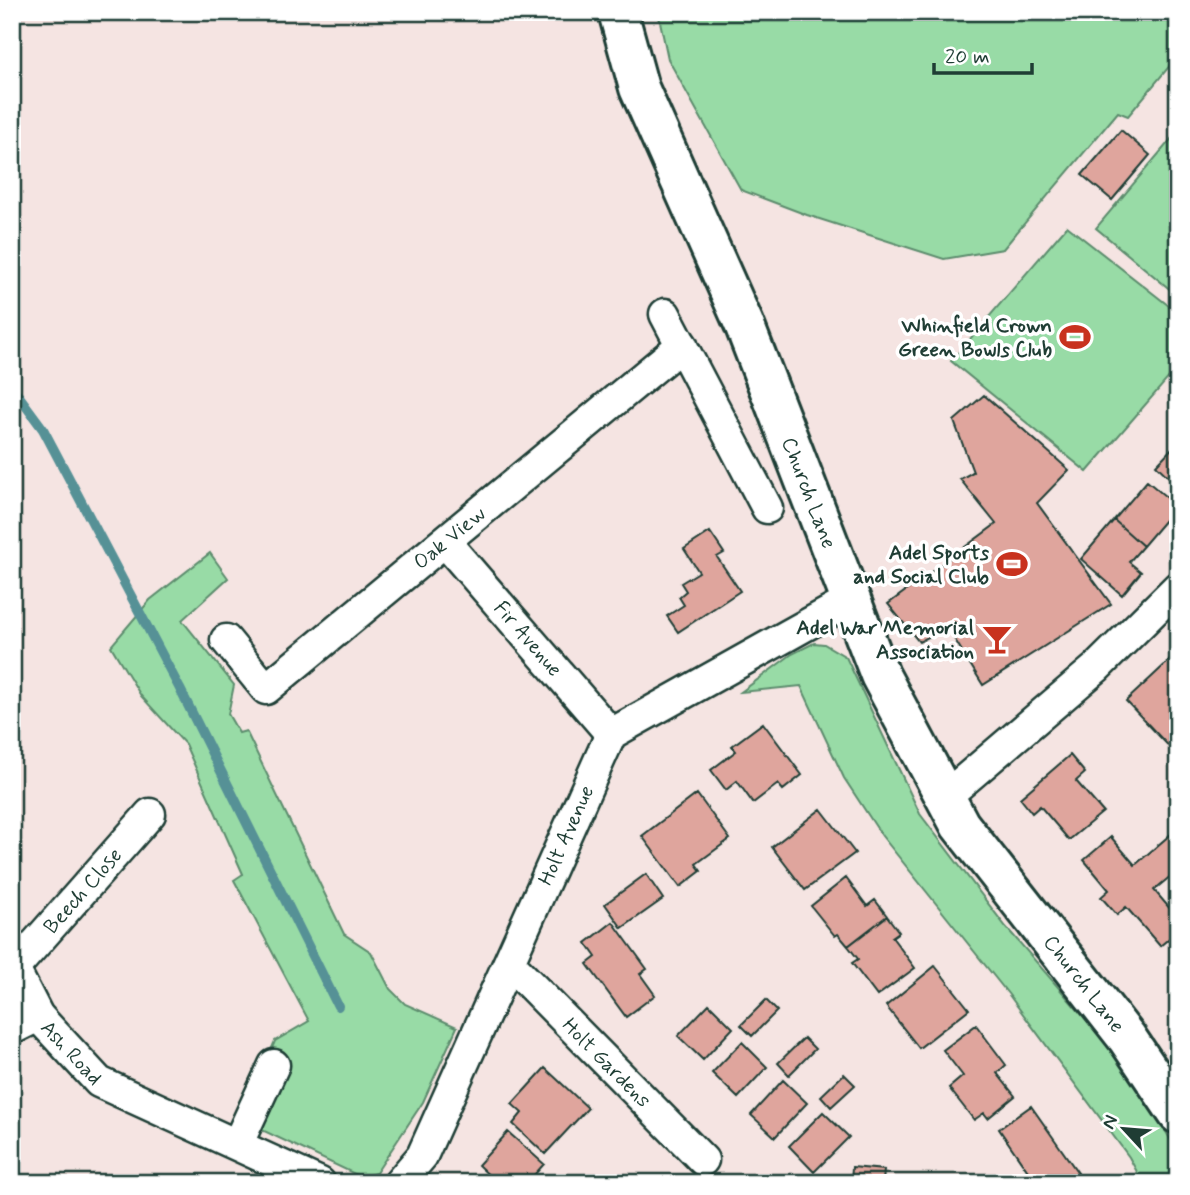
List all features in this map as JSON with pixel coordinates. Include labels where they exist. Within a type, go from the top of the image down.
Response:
[{"type":"street","name":"Church Lane","points":[[618,12],[639,88],[744,324],[880,675],[960,825],[1128,1038],[1178,1114]]},
{"type":"street","points":[[665,314],[767,508]]},
{"type":"street","name":"Oak View","points":[[226,640],[266,689],[446,543],[682,345]]},
{"type":"street","name":"Fir Avenue","points":[[446,543],[611,734]]},
{"type":"street","points":[[946,796],[1096,668],[1178,587]]},
{"type":"street","points":[[611,734],[851,600]]},
{"type":"street","name":"Holt Avenue","points":[[400,1183],[422,1156],[611,734]]},
{"type":"street","name":"Beech Close","points":[[14,966],[150,814]]},
{"type":"street","name":"Holt Gardens","points":[[510,964],[704,1160]]},
{"type":"street","name":"Ash Road","points":[[14,966],[25,1022],[99,1082],[238,1143],[320,1183]]},
{"type":"street","points":[[238,1143],[274,1065]]},
{"type":"green space","points":[[658,12],[1178,12],[1178,56],[1128,116],[1118,112],[1003,249],[944,259],[807,215],[741,190],[668,59]]},
{"type":"green space","points":[[1178,131],[1178,296],[1096,228]]},
{"type":"green space","name":"Whinfield Crown Green Bowls Club","points":[[1067,226],[1178,313],[1178,367],[1087,472],[951,361]]},
{"type":"green space","points":[[210,553],[228,578],[182,620],[234,685],[228,714],[239,733],[246,731],[344,934],[371,952],[390,989],[405,1004],[457,1027],[423,1102],[376,1173],[361,1177],[241,1120],[275,1041],[309,1021],[234,880],[243,874],[185,744],[141,696],[111,646],[150,600]]},
{"type":"green space","points":[[814,643],[824,644],[846,657],[920,814],[1006,927],[1127,1067],[1178,1152],[1178,1183],[1143,1183],[1129,1157],[1009,995],[882,836],[844,778],[801,686],[741,692],[792,654]]},
{"type":"building","points":[[1121,130],[1150,155],[1112,200],[1082,175]]},
{"type":"building","name":"Adel Sports and Social Club","points":[[984,395],[1069,470],[1037,503],[1111,604],[983,685],[947,627],[919,642],[888,604],[996,524],[960,479],[973,472],[954,421]]},
{"type":"building","points":[[1178,442],[1178,486],[1156,465]]},
{"type":"building","points":[[1147,481],[1177,506],[1143,546],[1114,520]]},
{"type":"building","points":[[1114,520],[1143,546],[1129,562],[1141,572],[1122,595],[1081,559]]},
{"type":"building","points":[[710,532],[724,553],[717,557],[740,591],[678,632],[667,616],[684,605],[679,597],[686,591],[681,583],[699,572],[684,549]]},
{"type":"building","points":[[1171,659],[1178,666],[1178,756],[1126,701]]},
{"type":"building","points":[[763,723],[802,775],[783,790],[778,784],[753,803],[737,781],[726,790],[711,770],[736,751],[732,746]]},
{"type":"building","points":[[1070,755],[1085,773],[1076,781],[1103,812],[1069,840],[1040,806],[1032,813],[1020,798]]},
{"type":"building","points":[[697,794],[730,839],[696,864],[701,871],[680,887],[642,836]]},
{"type":"building","points":[[821,809],[855,853],[805,890],[772,847]]},
{"type":"building","points":[[1178,828],[1178,870],[1154,890],[1178,918],[1178,931],[1160,946],[1126,907],[1117,915],[1101,897],[1109,890],[1084,860],[1111,837],[1135,865]]},
{"type":"building","points":[[646,874],[663,899],[622,928],[605,904]]},
{"type":"building","points":[[846,878],[867,906],[875,900],[887,916],[848,946],[838,934],[835,936],[811,906]]},
{"type":"building","points":[[887,916],[899,932],[892,937],[915,968],[877,996],[852,963],[858,959],[848,946]]},
{"type":"building","points":[[613,922],[647,969],[640,974],[655,995],[626,1017],[587,964],[596,957],[586,943]]},
{"type":"building","points":[[935,966],[969,1009],[919,1048],[886,1006]]},
{"type":"building","points":[[766,1000],[777,1011],[752,1036],[741,1025]]},
{"type":"building","points":[[709,1004],[733,1028],[703,1060],[678,1036]]},
{"type":"building","points":[[976,1025],[1006,1065],[997,1073],[1015,1096],[988,1118],[984,1113],[974,1120],[949,1088],[963,1076],[943,1050]]},
{"type":"building","points":[[804,1038],[815,1049],[789,1075],[778,1063]]},
{"type":"building","points":[[742,1042],[767,1067],[738,1098],[712,1073]]},
{"type":"building","points":[[545,1068],[588,1108],[545,1154],[513,1124],[522,1113],[512,1104]]},
{"type":"building","points":[[844,1074],[855,1085],[831,1107],[821,1096]]},
{"type":"building","points":[[783,1080],[807,1103],[775,1137],[751,1115]]},
{"type":"building","points":[[1031,1106],[1078,1173],[1063,1183],[1058,1183],[1054,1177],[1045,1183],[1036,1183],[999,1129]]},
{"type":"building","points":[[823,1112],[849,1137],[814,1172],[789,1146]]},
{"type":"building","points":[[508,1132],[544,1164],[527,1183],[497,1183],[478,1165]]},
{"type":"building","points":[[852,1167],[884,1170],[883,1183],[851,1183]]},
{"type":"waterway","points":[[12,387],[43,429],[180,689],[338,1006]]},
{"type":"place","name":"Whinfield Crown Green Bowls Club","points":[[1075,337]]},
{"type":"place","name":"Adel Sports and Social Club","points":[[1012,564]]},
{"type":"place","name":"Adel War Memorial Association","points":[[997,639]]}]
